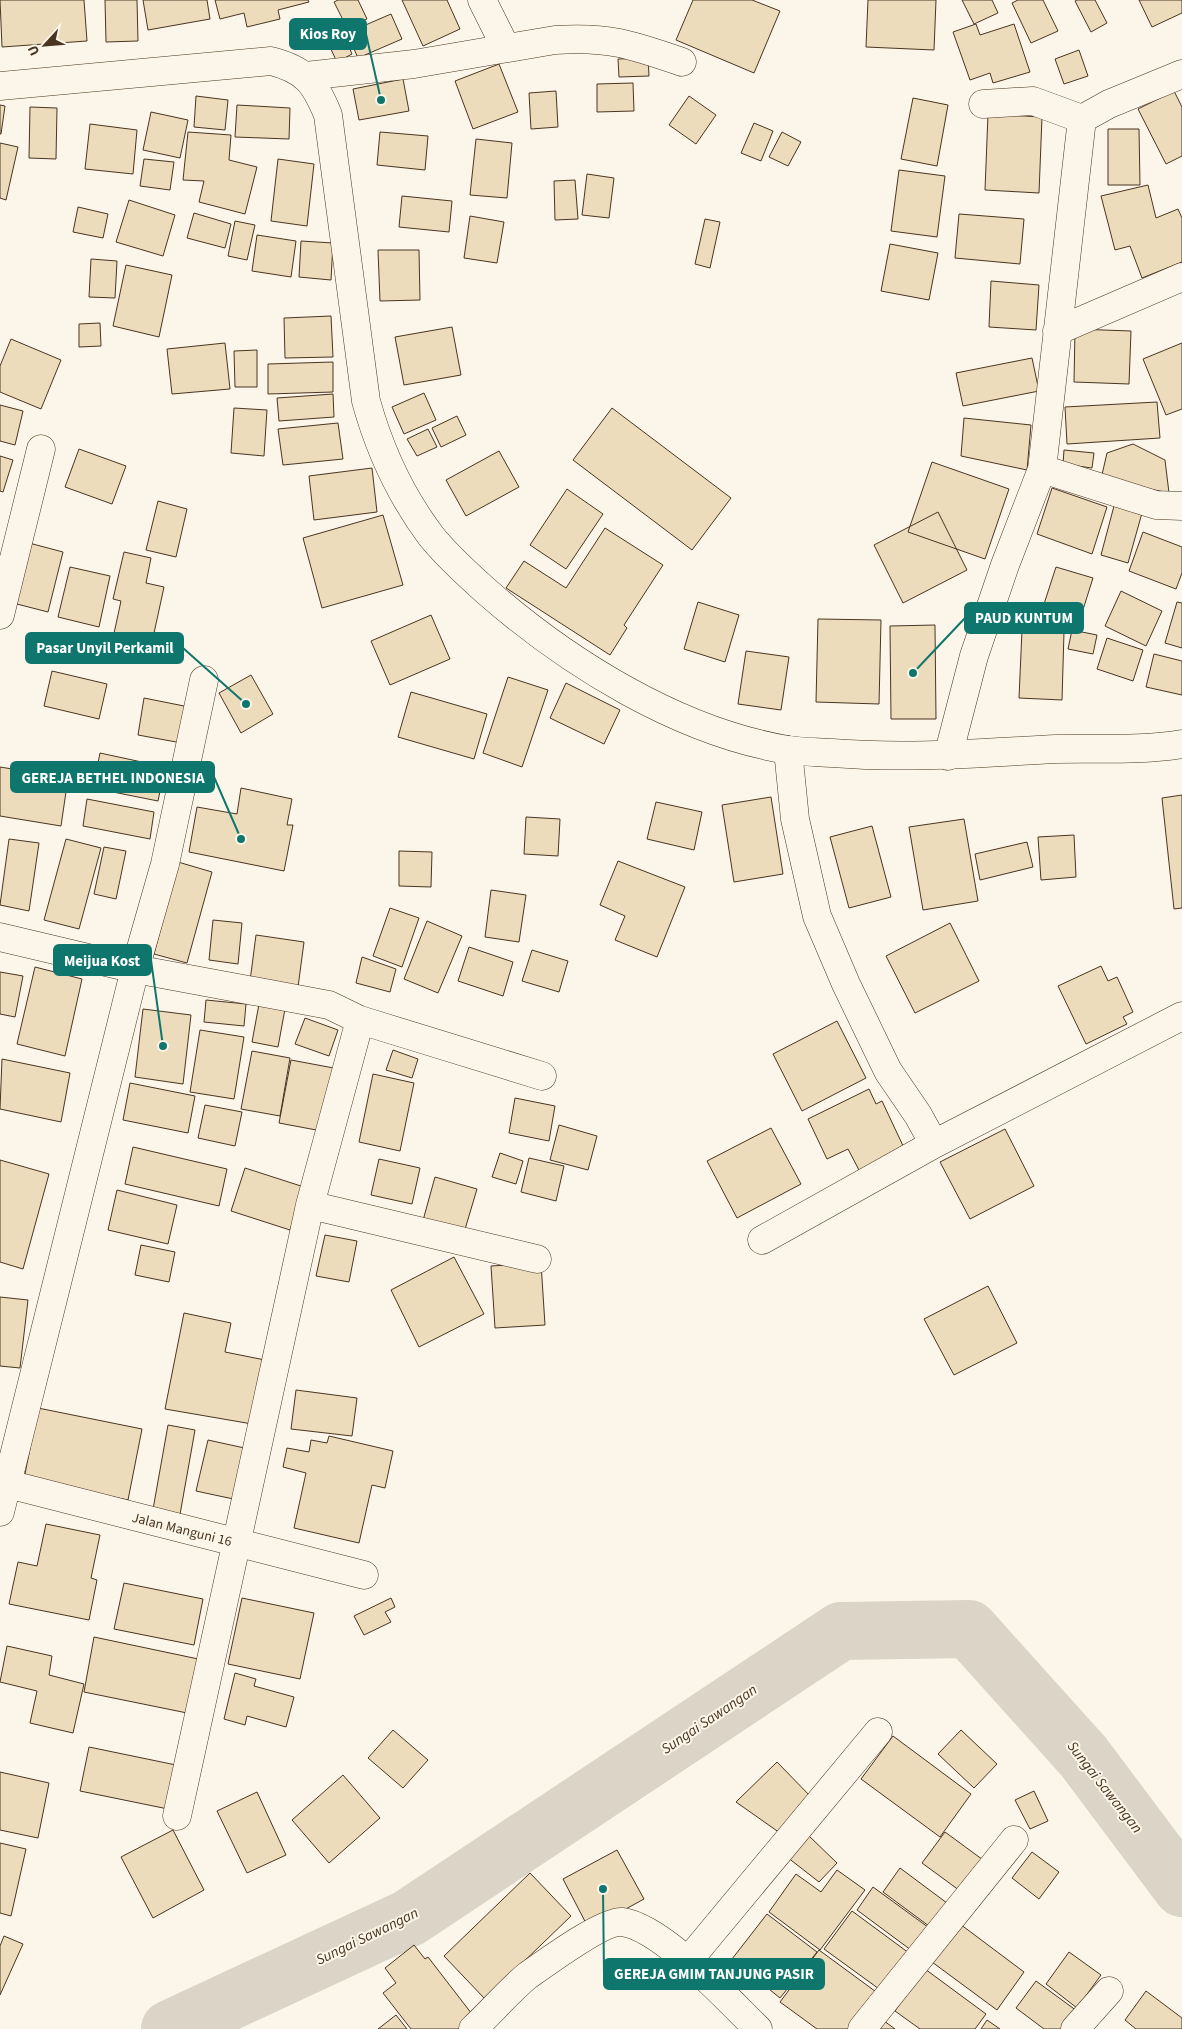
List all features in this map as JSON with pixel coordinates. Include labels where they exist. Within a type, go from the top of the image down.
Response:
[{"type":"street","points":[[482,0],[506,48]]},
{"type":"street","points":[[306,76],[414,64],[555,40],[590,38],[628,43],[682,62]]},
{"type":"street","points":[[0,86],[271,61],[294,68],[306,76],[319,94],[328,115],[366,401],[374,429],[409,503],[432,537],[472,578],[513,615],[570,656],[641,697],[696,724],[788,750],[882,757],[948,756],[1182,744]]},
{"type":"street","points":[[1082,120],[1109,104],[1182,74]]},
{"type":"street","points":[[983,104],[1033,101],[1082,120]]},
{"type":"street","points":[[948,756],[974,656],[1005,565],[1042,469],[1082,120]]},
{"type":"street","points":[[1057,331],[1182,277]]},
{"type":"street","points":[[0,615],[41,449]]},
{"type":"street","points":[[1042,469],[1156,505],[1182,506]]},
{"type":"street","points":[[0,1512],[3,1483],[135,969],[165,864],[204,680]]},
{"type":"street","points":[[788,750],[795,819],[817,916],[846,984],[888,1072],[918,1115],[934,1144]]},
{"type":"street","points":[[0,937],[135,969],[330,1005],[360,1020],[542,1076]]},
{"type":"street","points":[[762,1240],[934,1144],[1182,1016]]},
{"type":"street","points":[[177,1816],[310,1205],[360,1020]]},
{"type":"street","points":[[310,1205],[537,1258]]},
{"type":"street","name":"Jalan Manguni 16","points":[[3,1483],[364,1575]]},
{"type":"street","points":[[687,1962],[878,1732]]},
{"type":"street","points":[[862,2029],[1014,1840]]},
{"type":"street","points":[[472,2029],[527,1977],[596,1930],[620,1922],[649,1931],[687,1962],[758,2029]]},
{"type":"street","points":[[1075,2029],[1109,1991]]},
{"type":"building","points":[[0,0],[84,0],[87,41],[2,47]]},
{"type":"building","points":[[105,0],[137,0],[138,41],[106,42]]},
{"type":"building","points":[[143,0],[207,0],[210,19],[148,30]]},
{"type":"building","points":[[215,0],[308,0],[309,2],[278,10],[280,19],[247,27],[244,13],[220,19]]},
{"type":"building","points":[[338,0],[358,0],[367,19],[347,28],[334,2]]},
{"type":"building","points":[[402,0],[447,0],[460,29],[423,46]]},
{"type":"building","points":[[693,0],[752,0],[780,11],[754,73],[676,40]]},
{"type":"building","points":[[868,0],[936,0],[934,50],[866,47]]},
{"type":"building","points":[[962,0],[992,0],[998,13],[974,24]]},
{"type":"building","points":[[1018,0],[1043,0],[1058,31],[1031,43],[1012,3]]},
{"type":"building","points":[[1095,0],[1107,23],[1091,32],[1075,1]]},
{"type":"building","points":[[1139,0],[1182,0],[1182,13],[1152,27]]},
{"type":"building","points":[[391,14],[402,39],[358,58],[347,33]]},
{"type":"building","points":[[976,24],[980,35],[1014,24],[1030,72],[993,83],[990,73],[970,80],[953,32]]},
{"type":"building","points":[[343,33],[352,54],[337,62],[327,41]]},
{"type":"building","points":[[1079,50],[1088,76],[1064,84],[1055,59]]},
{"type":"building","points":[[648,58],[649,76],[619,77],[618,59]]},
{"type":"building","points":[[499,64],[518,112],[473,129],[455,81]]},
{"type":"building","points":[[403,79],[409,111],[359,120],[353,89]]},
{"type":"building","points":[[633,83],[634,111],[597,112],[597,84]]},
{"type":"building","points":[[556,91],[558,127],[531,129],[529,93]]},
{"type":"building","points":[[1174,91],[1182,107],[1182,156],[1166,164],[1138,109]]},
{"type":"building","points":[[196,96],[228,100],[225,130],[194,127]]},
{"type":"building","points":[[689,96],[716,115],[696,144],[669,125]]},
{"type":"building","points":[[913,98],[948,105],[937,166],[901,159]]},
{"type":"building","points":[[0,105],[5,106],[1,134],[0,134]]},
{"type":"building","points":[[237,105],[290,108],[289,139],[235,137]]},
{"type":"building","points":[[30,107],[57,108],[56,159],[29,158]]},
{"type":"building","points":[[151,112],[188,120],[180,158],[143,150]]},
{"type":"building","points":[[988,114],[1042,117],[1039,193],[985,190]]},
{"type":"building","points":[[754,123],[773,131],[761,161],[741,153]]},
{"type":"building","points":[[90,124],[137,130],[133,174],[85,169]]},
{"type":"building","points":[[1108,129],[1139,129],[1140,185],[1108,185]]},
{"type":"building","points":[[188,132],[231,135],[229,160],[257,167],[245,214],[199,202],[204,181],[183,180]]},
{"type":"building","points":[[380,132],[428,136],[425,170],[377,165]]},
{"type":"building","points":[[782,132],[801,142],[788,166],[769,157]]},
{"type":"building","points":[[476,139],[512,143],[507,198],[470,195]]},
{"type":"building","points":[[0,143],[18,147],[6,200],[0,198]]},
{"type":"building","points":[[144,159],[174,162],[170,190],[140,186]]},
{"type":"building","points":[[278,159],[314,164],[307,226],[271,221]]},
{"type":"building","points":[[899,170],[945,176],[937,237],[891,231]]},
{"type":"building","points":[[587,174],[614,178],[609,218],[582,215]]},
{"type":"building","points":[[575,180],[578,219],[555,220],[554,181]]},
{"type":"building","points":[[1148,185],[1156,218],[1178,209],[1182,218],[1182,262],[1142,278],[1130,246],[1115,250],[1101,196]]},
{"type":"building","points":[[402,196],[452,201],[449,232],[399,227]]},
{"type":"building","points":[[129,200],[175,215],[163,256],[116,242]]},
{"type":"building","points":[[78,207],[108,214],[103,238],[73,232]]},
{"type":"building","points":[[194,213],[231,224],[225,248],[187,238]]},
{"type":"building","points":[[959,214],[1024,219],[1020,264],[955,258]]},
{"type":"building","points":[[470,216],[504,222],[497,263],[464,258]]},
{"type":"building","points":[[705,219],[720,222],[710,268],[695,264]]},
{"type":"building","points":[[235,221],[255,225],[247,260],[228,256]]},
{"type":"building","points":[[257,235],[296,241],[291,277],[252,271]]},
{"type":"building","points":[[301,241],[333,243],[331,280],[299,277]]},
{"type":"building","points":[[890,244],[938,253],[929,300],[881,291]]},
{"type":"building","points":[[378,250],[419,250],[420,300],[380,301]]},
{"type":"building","points":[[91,259],[117,261],[115,298],[89,297]]},
{"type":"building","points":[[126,265],[172,275],[159,337],[113,326]]},
{"type":"building","points":[[991,281],[1039,285],[1036,330],[989,327]]},
{"type":"building","points":[[331,316],[333,357],[285,358],[284,318]]},
{"type":"building","points":[[100,323],[101,346],[79,347],[79,324]]},
{"type":"building","points":[[452,327],[461,375],[404,385],[395,337]]},
{"type":"building","points":[[1075,329],[1131,331],[1129,384],[1074,382]]},
{"type":"building","points":[[11,339],[61,360],[41,409],[0,392],[0,366]]},
{"type":"building","points":[[225,343],[230,389],[172,394],[167,349]]},
{"type":"building","points":[[1182,343],[1182,409],[1166,415],[1143,359]]},
{"type":"building","points":[[257,350],[257,387],[235,387],[234,351]]},
{"type":"building","points":[[1032,358],[1039,391],[963,406],[956,373]]},
{"type":"building","points":[[333,362],[333,392],[268,394],[268,364]]},
{"type":"building","points":[[424,393],[436,420],[404,434],[392,407]]},
{"type":"building","points":[[333,394],[334,417],[279,421],[277,398]]},
{"type":"building","points":[[1157,402],[1160,438],[1067,444],[1065,407]]},
{"type":"building","points":[[0,405],[23,411],[15,445],[0,441]]},
{"type":"building","points":[[234,408],[267,410],[264,456],[231,453]]},
{"type":"building","points":[[612,408],[731,498],[692,550],[573,460]]},
{"type":"building","points":[[457,416],[466,435],[441,447],[432,428]]},
{"type":"building","points":[[964,418],[1031,425],[1027,470],[961,456]]},
{"type":"building","points":[[338,423],[343,459],[283,465],[278,429]]},
{"type":"building","points":[[428,429],[437,447],[417,456],[407,439]]},
{"type":"building","points":[[1133,444],[1165,460],[1169,493],[1101,479],[1107,453]]},
{"type":"building","points":[[79,449],[126,466],[112,504],[65,487]]},
{"type":"building","points":[[1064,450],[1094,453],[1092,468],[1063,464]]},
{"type":"building","points":[[499,451],[519,487],[466,516],[446,480]]},
{"type":"building","points":[[0,456],[13,460],[3,492],[0,491]]},
{"type":"building","points":[[932,462],[1009,489],[985,559],[908,532]]},
{"type":"building","points":[[372,468],[377,512],[314,520],[309,476]]},
{"type":"building","points":[[1052,488],[1107,507],[1092,554],[1037,534]]},
{"type":"building","points":[[567,489],[603,514],[566,569],[530,545]]},
{"type":"building","points":[[158,501],[187,509],[176,557],[146,550]]},
{"type":"building","points":[[1114,506],[1142,513],[1128,563],[1101,555]]},
{"type":"building","points":[[938,512],[967,570],[903,603],[874,545]]},
{"type":"building","points":[[383,515],[403,585],[322,608],[303,538]]},
{"type":"building","points":[[605,528],[663,565],[624,625],[627,628],[610,655],[506,588],[524,561],[566,588]]},
{"type":"building","points":[[1143,532],[1182,547],[1182,573],[1176,589],[1129,571]]},
{"type":"building","points":[[29,543],[63,552],[48,612],[13,603]]},
{"type":"building","points":[[124,552],[151,558],[146,583],[164,587],[151,647],[113,638],[121,601],[113,599]]},
{"type":"building","points":[[70,567],[110,576],[99,627],[58,617]]},
{"type":"building","points":[[1056,567],[1093,578],[1081,616],[1044,604]]},
{"type":"building","points":[[1121,591],[1162,611],[1146,646],[1105,626]]},
{"type":"building","points":[[698,602],[739,615],[725,662],[684,649]]},
{"type":"building","points":[[1177,602],[1182,603],[1182,648],[1165,643]]},
{"type":"building","points":[[431,615],[450,659],[390,685],[371,641]]},
{"type":"building","points":[[818,619],[881,620],[879,704],[816,702]]},
{"type":"building","points":[[935,625],[936,719],[891,719],[890,626]]},
{"type":"building","points":[[1022,630],[1064,632],[1062,700],[1019,698]]},
{"type":"building","points":[[1072,630],[1097,635],[1093,654],[1068,649]]},
{"type":"building","points":[[1107,638],[1143,650],[1133,681],[1097,669]]},
{"type":"building","points":[[746,651],[789,657],[781,710],[738,704]]},
{"type":"building","points":[[1154,654],[1182,661],[1182,695],[1146,687]]},
{"type":"building","points":[[52,671],[107,684],[99,719],[44,706]]},
{"type":"building","points":[[251,675],[273,714],[241,733],[219,693]]},
{"type":"building","points":[[508,677],[548,690],[522,767],[483,753]]},
{"type":"building","points":[[566,683],[620,710],[604,744],[550,718]]},
{"type":"building","points":[[411,692],[487,714],[474,759],[398,737]]},
{"type":"building","points":[[144,698],[194,708],[187,744],[138,735]]},
{"type":"building","points":[[100,753],[165,767],[158,801],[93,788]]},
{"type":"building","points":[[0,767],[68,778],[61,826],[0,816]]},
{"type":"building","points":[[241,788],[292,799],[287,825],[293,825],[284,871],[189,852],[197,807],[237,814]]},
{"type":"building","points":[[1182,795],[1182,908],[1174,909],[1162,798]]},
{"type":"building","points":[[771,797],[783,874],[734,882],[722,805]]},
{"type":"building","points":[[87,799],[154,812],[150,839],[83,826]]},
{"type":"building","points":[[656,802],[702,812],[694,850],[647,839]]},
{"type":"building","points":[[526,817],[560,819],[558,856],[524,854]]},
{"type":"building","points":[[964,819],[978,901],[923,910],[909,827]]},
{"type":"building","points":[[872,826],[891,897],[849,908],[830,837]]},
{"type":"building","points":[[1074,835],[1076,877],[1041,880],[1038,837]]},
{"type":"building","points":[[9,839],[39,843],[29,911],[0,905]]},
{"type":"building","points":[[66,839],[101,848],[79,929],[44,920]]},
{"type":"building","points":[[1027,842],[1033,867],[980,880],[975,854]]},
{"type":"building","points":[[104,847],[126,851],[116,899],[94,894]]},
{"type":"building","points":[[399,851],[432,852],[431,887],[399,886]]},
{"type":"building","points":[[618,861],[685,887],[657,957],[615,940],[625,916],[600,905]]},
{"type":"building","points":[[178,862],[212,872],[187,963],[154,954]]},
{"type":"building","points":[[491,890],[526,895],[519,942],[485,937]]},
{"type":"building","points":[[390,908],[419,918],[402,967],[373,956]]},
{"type":"building","points":[[213,920],[242,923],[238,964],[209,960]]},
{"type":"building","points":[[427,921],[462,936],[438,993],[404,979]]},
{"type":"building","points":[[950,923],[979,981],[915,1013],[886,956]]},
{"type":"building","points":[[256,935],[304,942],[298,987],[250,981]]},
{"type":"building","points":[[469,947],[513,962],[503,996],[458,981]]},
{"type":"building","points":[[532,950],[568,961],[559,992],[522,981]]},
{"type":"building","points":[[362,957],[396,969],[390,992],[356,983]]},
{"type":"building","points":[[1101,966],[1108,981],[1117,977],[1133,1012],[1123,1017],[1127,1024],[1086,1044],[1058,986]]},
{"type":"building","points":[[35,967],[82,979],[65,1056],[17,1044]]},
{"type":"building","points":[[0,972],[23,976],[15,1017],[0,1014]]},
{"type":"building","points":[[206,1000],[246,1004],[244,1026],[204,1022]]},
{"type":"building","points":[[259,1004],[285,1009],[278,1047],[252,1042]]},
{"type":"building","points":[[143,1009],[191,1015],[183,1084],[135,1077]]},
{"type":"building","points":[[305,1018],[338,1030],[329,1056],[295,1044]]},
{"type":"building","points":[[837,1021],[866,1078],[802,1111],[773,1054]]},
{"type":"building","points":[[200,1030],[244,1037],[234,1099],[190,1092]]},
{"type":"building","points":[[393,1050],[418,1059],[412,1078],[386,1070]]},
{"type":"building","points":[[252,1051],[290,1058],[280,1116],[241,1109]]},
{"type":"building","points":[[2,1059],[70,1073],[61,1122],[0,1109]]},
{"type":"building","points":[[291,1060],[339,1069],[327,1132],[279,1123]]},
{"type":"building","points":[[373,1074],[414,1083],[400,1151],[359,1142]]},
{"type":"building","points":[[130,1083],[195,1096],[188,1133],[123,1120]]},
{"type":"building","points":[[869,1089],[876,1104],[882,1101],[905,1150],[860,1172],[848,1149],[827,1159],[808,1119]]},
{"type":"building","points":[[515,1098],[555,1106],[549,1141],[509,1133]]},
{"type":"building","points":[[205,1105],[242,1112],[235,1146],[198,1138]]},
{"type":"building","points":[[559,1125],[597,1136],[588,1170],[550,1160]]},
{"type":"building","points":[[771,1128],[801,1184],[737,1218],[707,1161]]},
{"type":"building","points":[[1005,1129],[1034,1186],[970,1219],[940,1162]]},
{"type":"building","points":[[133,1147],[227,1169],[219,1206],[125,1184]]},
{"type":"building","points":[[500,1153],[523,1161],[516,1184],[492,1177]]},
{"type":"building","points":[[529,1158],[564,1166],[556,1201],[521,1192]]},
{"type":"building","points":[[379,1159],[420,1168],[412,1204],[371,1195]]},
{"type":"building","points":[[0,1160],[49,1174],[23,1269],[0,1262]]},
{"type":"building","points":[[245,1168],[304,1187],[290,1230],[231,1211]]},
{"type":"building","points":[[435,1177],[477,1189],[463,1236],[422,1224]]},
{"type":"building","points":[[117,1190],[177,1205],[168,1244],[108,1230]]},
{"type":"building","points":[[325,1235],[357,1241],[349,1282],[316,1276]]},
{"type":"building","points":[[141,1245],[175,1252],[169,1282],[135,1275]]},
{"type":"building","points":[[454,1257],[484,1314],[419,1347],[391,1290]]},
{"type":"building","points":[[541,1263],[545,1325],[495,1328],[491,1266]]},
{"type":"building","points":[[988,1286],[1017,1343],[954,1375],[924,1319]]},
{"type":"building","points":[[0,1297],[28,1300],[20,1368],[0,1366]]},
{"type":"building","points":[[184,1313],[231,1323],[225,1352],[270,1361],[258,1425],[165,1409]]},
{"type":"building","points":[[296,1390],[357,1398],[352,1436],[291,1429]]},
{"type":"building","points":[[38,1408],[142,1429],[128,1500],[24,1479]]},
{"type":"building","points":[[168,1425],[195,1430],[179,1520],[152,1515]]},
{"type":"building","points":[[329,1436],[393,1451],[385,1488],[372,1485],[359,1543],[294,1528],[306,1473],[283,1467],[287,1448],[309,1452],[311,1440],[327,1443]]},
{"type":"building","points":[[208,1440],[249,1449],[238,1500],[196,1491]]},
{"type":"building","points":[[46,1524],[100,1535],[91,1578],[97,1580],[89,1620],[9,1604],[18,1562],[37,1566]]},
{"type":"building","points":[[124,1583],[203,1599],[194,1645],[114,1629]]},
{"type":"building","points":[[242,1598],[314,1613],[300,1679],[228,1664]]},
{"type":"building","points":[[391,1598],[395,1607],[385,1612],[391,1622],[364,1635],[354,1616]]},
{"type":"building","points":[[94,1637],[203,1660],[192,1714],[84,1692]]},
{"type":"building","points":[[7,1646],[52,1656],[49,1675],[84,1684],[73,1733],[30,1723],[37,1691],[0,1682]]},
{"type":"building","points":[[235,1673],[256,1679],[254,1686],[294,1697],[286,1727],[247,1716],[245,1725],[224,1719]]},
{"type":"building","points":[[393,1730],[428,1760],[403,1788],[368,1758]]},
{"type":"building","points":[[961,1730],[997,1764],[974,1788],[938,1754]]},
{"type":"building","points":[[893,1736],[971,1794],[940,1837],[861,1779]]},
{"type":"building","points":[[89,1747],[176,1765],[168,1809],[80,1791]]},
{"type":"building","points":[[777,1762],[813,1799],[780,1833],[736,1802]]},
{"type":"building","points":[[0,1772],[49,1783],[38,1838],[0,1830]]},
{"type":"building","points":[[343,1775],[380,1818],[329,1863],[292,1820]]},
{"type":"building","points":[[1034,1791],[1048,1821],[1030,1829],[1015,1800]]},
{"type":"building","points":[[257,1792],[286,1855],[247,1873],[217,1811]]},
{"type":"building","points":[[173,1830],[204,1890],[153,1918],[121,1857]]},
{"type":"building","points":[[945,1832],[990,1865],[967,1896],[922,1863]]},
{"type":"building","points":[[808,1835],[837,1863],[819,1882],[787,1857]]},
{"type":"building","points":[[0,1843],[26,1849],[11,1916],[0,1913]]},
{"type":"building","points":[[617,1850],[644,1899],[589,1929],[563,1879]]},
{"type":"building","points":[[1032,1852],[1059,1872],[1039,1899],[1012,1878]]},
{"type":"building","points":[[900,1868],[955,1909],[937,1932],[883,1892]]},
{"type":"building","points":[[837,1870],[865,1890],[820,1950],[769,1912],[796,1874],[821,1892]]},
{"type":"building","points":[[530,1873],[571,1916],[485,1999],[444,1956]]},
{"type":"building","points":[[873,1887],[936,1933],[919,1956],[857,1910]]},
{"type":"building","points":[[852,1911],[913,1956],[886,1994],[824,1949]]},
{"type":"building","points":[[767,1914],[817,1952],[780,1998],[732,1959]]},
{"type":"building","points":[[960,1924],[1024,1972],[997,2010],[932,1962]]},
{"type":"building","points":[[4,1936],[23,1944],[0,1995],[0,1946]]},
{"type":"building","points":[[414,1945],[425,1959],[428,1957],[475,2018],[461,2029],[411,2029],[383,1993],[396,1983],[385,1968]]},
{"type":"building","points":[[819,1950],[883,1997],[859,2029],[817,2029],[780,2002]]},
{"type":"building","points":[[1069,1952],[1101,1975],[1077,2008],[1046,1984]]},
{"type":"building","points":[[925,1969],[986,2014],[975,2029],[920,2029],[895,2011]]},
{"type":"building","points":[[1036,1981],[1077,2011],[1064,2029],[1044,2029],[1016,2008]]},
{"type":"building","points":[[1146,1991],[1182,2018],[1182,2029],[1136,2029],[1125,2020]]},
{"type":"building","points":[[396,2015],[407,2029],[378,2029]]},
{"type":"building","points":[[880,2018],[895,2029],[872,2029]]},
{"type":"building","points":[[987,2020],[1000,2029],[981,2029]]},
{"type":"waterway","name":"Sungai Sawangan","points":[[170,2029],[409,1918],[841,1631],[969,1629],[1084,1757],[1182,1888]]},
{"type":"place","name":"Kios Roy","points":[[381,100]]},
{"type":"place","name":"PAUD KUNTUM","points":[[913,673]]},
{"type":"place","name":"Pasar Unyil Perkamil","points":[[246,704]]},
{"type":"place","name":"GEREJA BETHEL INDONESIA","points":[[241,839]]},
{"type":"place","name":"Meijua Kost","points":[[163,1046]]},
{"type":"place","name":"GEREJA GMIM TANJUNG PASIR","points":[[603,1889]]}]
